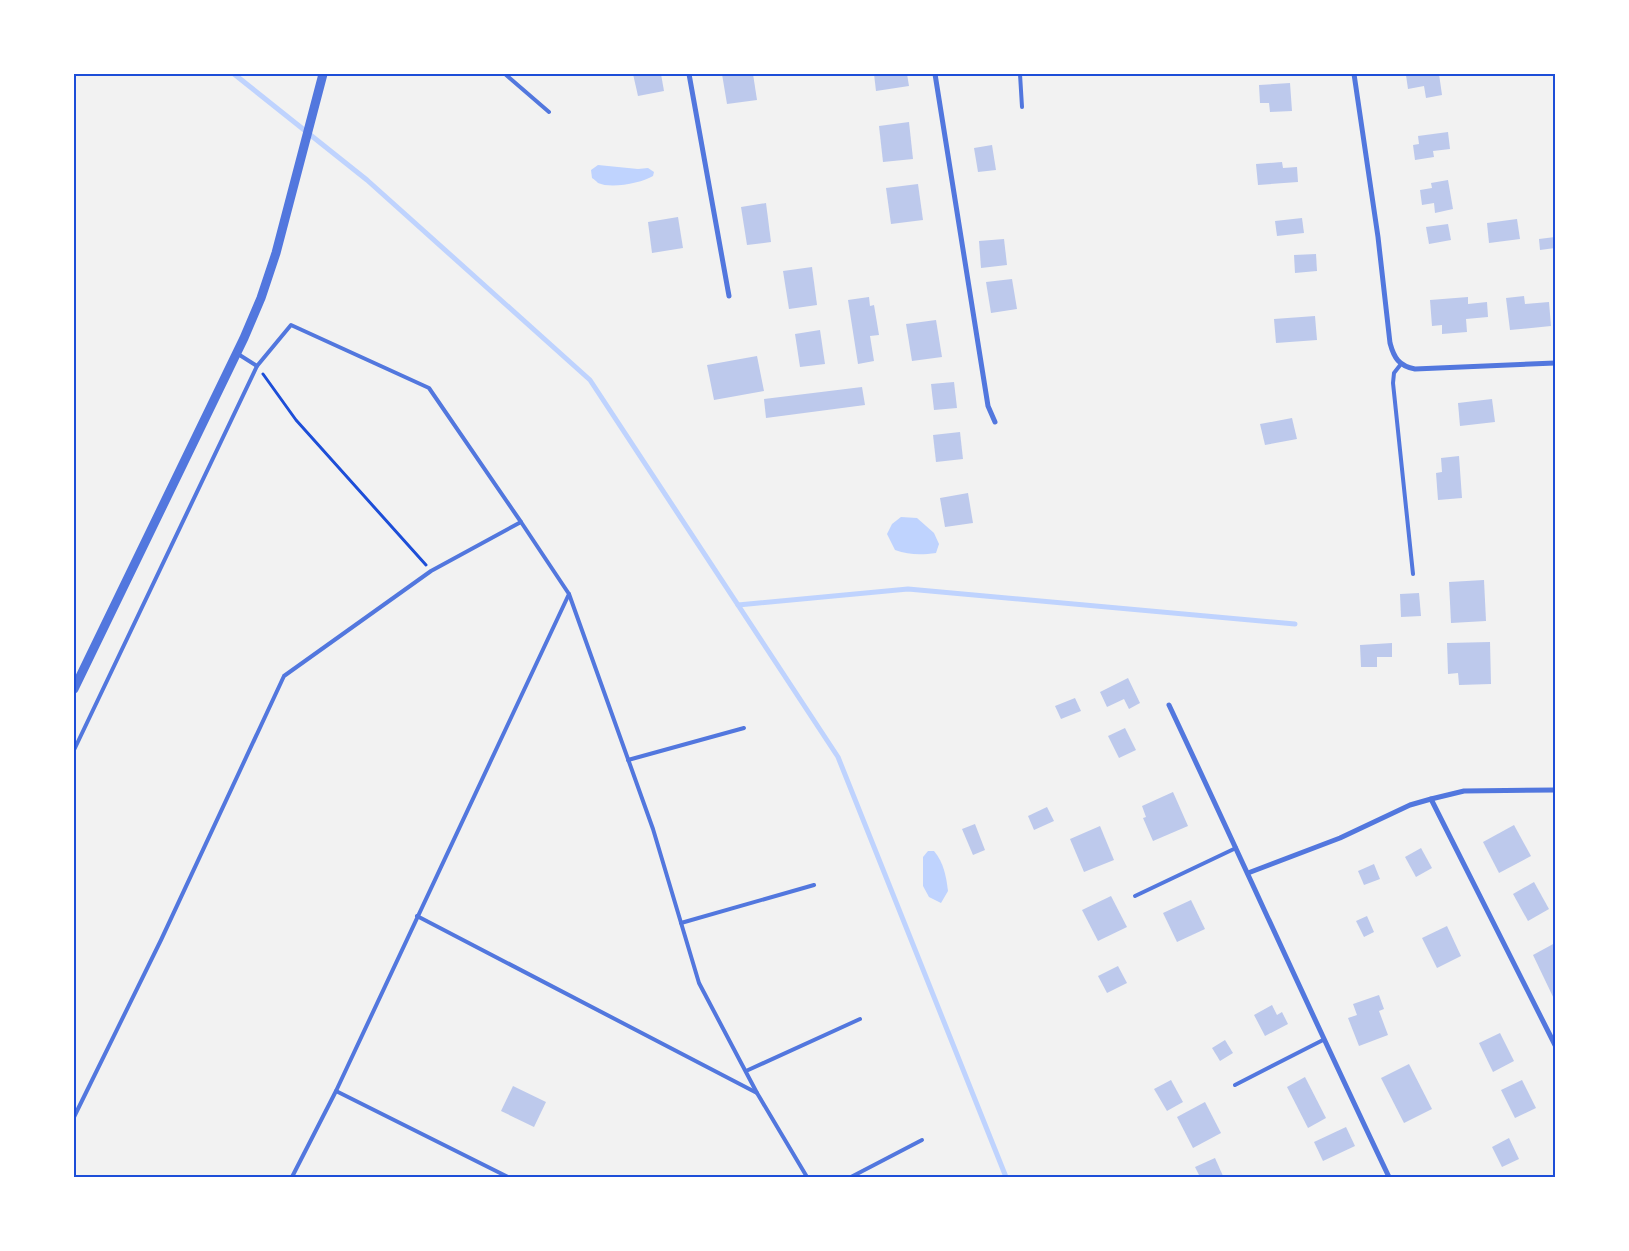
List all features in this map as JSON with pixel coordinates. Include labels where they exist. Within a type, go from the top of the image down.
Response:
[{"type":"street","points":[[74,689],[261,298],[276,253],[322,74]]},
{"type":"street","points":[[689,74],[728,296]]},
{"type":"street","points":[[935,74],[988,406],[994,422]]},
{"type":"street","points":[[1354,74],[1378,237],[1390,343],[1394,355],[1401,364],[1415,369],[1433,370],[1555,363]]},
{"type":"street","points":[[1169,705],[1248,872],[1323,1040],[1389,1177]]},
{"type":"street","points":[[1248,872],[1340,838],[1410,805],[1431,799],[1464,791],[1555,790]]},
{"type":"street","points":[[1431,799],[1555,1045]]},
{"type":"lane","points":[[505,74],[549,112]]},
{"type":"lane","points":[[1020,74],[1022,107]]},
{"type":"lane","points":[[74,750],[257,366],[291,325],[429,388],[568,594],[653,829],[699,983],[757,1093],[807,1177]]},
{"type":"lane","points":[[236,353],[257,366]]},
{"type":"lane","points":[[1401,364],[1394,373],[1393,383],[1413,574]]},
{"type":"lane","points":[[74,1117],[161,940],[284,676],[431,571],[521,522]]},
{"type":"lane","points":[[292,1177],[336,1091],[568,594]]},
{"type":"lane","points":[[628,760],[744,728]]},
{"type":"lane","points":[[1134,896],[1236,848]]},
{"type":"lane","points":[[681,923],[814,885]]},
{"type":"lane","points":[[417,916],[757,1093]]},
{"type":"lane","points":[[746,1071],[860,1019]]},
{"type":"lane","points":[[1235,1085],[1323,1040]]},
{"type":"lane","points":[[336,1091],[508,1177]]},
{"type":"lane","points":[[850,1177],[922,1140]]},
{"type":"path","points":[[257,366],[296,420],[431,571]]},
{"type":"water","points":[[598,165],[638,169],[648,168],[654,172],[653,176],[648,179],[634,183],[604,185],[592,178],[591,170]]},
{"type":"water","points":[[901,517],[917,518],[934,533],[939,544],[936,553],[915,554],[895,550],[887,534],[892,524]]},
{"type":"water","points":[[928,851],[934,851],[945,875],[948,891],[941,903],[929,897],[923,886],[923,857]]},
{"type":"building","points":[[633,74],[661,74],[664,91],[638,96]]},
{"type":"building","points":[[722,74],[753,74],[757,100],[727,104]]},
{"type":"building","points":[[874,74],[907,74],[909,86],[876,91]]},
{"type":"building","points":[[1439,74],[1442,95],[1426,98],[1424,86],[1408,89],[1406,75]]},
{"type":"building","points":[[1290,83],[1292,111],[1270,112],[1269,103],[1260,103],[1259,85]]},
{"type":"building","points":[[909,122],[913,159],[883,162],[879,126]]},
{"type":"building","points":[[1448,132],[1450,149],[1433,151],[1434,157],[1415,160],[1413,145],[1419,144],[1418,136]]},
{"type":"building","points":[[992,145],[996,170],[978,172],[974,148]]},
{"type":"building","points":[[1282,162],[1283,168],[1297,167],[1298,182],[1258,185],[1256,164]]},
{"type":"building","points":[[1448,180],[1453,209],[1435,213],[1434,203],[1422,205],[1420,190],[1432,188],[1431,183]]},
{"type":"building","points":[[918,184],[923,220],[891,224],[886,188]]},
{"type":"building","points":[[766,203],[771,242],[747,245],[741,207]]},
{"type":"building","points":[[678,217],[683,248],[652,253],[648,222]]},
{"type":"building","points":[[1302,218],[1304,233],[1277,236],[1275,221]]},
{"type":"building","points":[[1517,219],[1520,239],[1489,243],[1487,223]]},
{"type":"building","points":[[1448,224],[1451,240],[1429,244],[1426,227]]},
{"type":"building","points":[[1555,237],[1555,248],[1540,250],[1539,239]]},
{"type":"building","points":[[1004,239],[1007,265],[981,268],[979,241]]},
{"type":"building","points":[[1316,254],[1317,271],[1295,273],[1294,255]]},
{"type":"building","points":[[812,267],[817,305],[789,309],[783,271]]},
{"type":"building","points":[[1012,279],[1017,309],[991,313],[986,282]]},
{"type":"building","points":[[1524,296],[1525,304],[1549,302],[1551,326],[1510,330],[1506,298]]},
{"type":"building","points":[[869,297],[870,306],[874,305],[879,335],[870,336],[874,361],[858,364],[848,300]]},
{"type":"building","points":[[1468,297],[1468,304],[1487,302],[1488,317],[1466,319],[1467,332],[1442,334],[1442,325],[1432,326],[1430,300]]},
{"type":"building","points":[[1315,316],[1317,340],[1276,343],[1274,319]]},
{"type":"building","points":[[936,320],[942,357],[912,361],[906,324]]},
{"type":"building","points":[[820,330],[825,364],[800,367],[795,334]]},
{"type":"building","points":[[757,356],[764,391],[714,400],[707,365]]},
{"type":"building","points":[[954,382],[957,408],[934,410],[931,384]]},
{"type":"building","points":[[862,387],[865,405],[766,418],[764,399]]},
{"type":"building","points":[[1492,399],[1495,422],[1460,426],[1458,403]]},
{"type":"building","points":[[1292,418],[1297,439],[1265,445],[1260,424]]},
{"type":"building","points":[[960,432],[963,459],[936,462],[933,435]]},
{"type":"building","points":[[1459,456],[1462,498],[1438,500],[1436,473],[1442,472],[1441,458]]},
{"type":"building","points":[[968,493],[973,523],[945,527],[940,498]]},
{"type":"building","points":[[1484,580],[1486,621],[1451,623],[1449,582]]},
{"type":"building","points":[[1419,593],[1421,616],[1401,617],[1400,594]]},
{"type":"building","points":[[1490,642],[1491,684],[1459,685],[1458,673],[1448,674],[1447,643]]},
{"type":"building","points":[[1392,643],[1392,657],[1377,657],[1377,667],[1361,667],[1360,645]]},
{"type":"building","points":[[1128,678],[1140,703],[1129,709],[1124,699],[1107,707],[1100,692]]},
{"type":"building","points":[[1075,698],[1081,711],[1061,719],[1055,706]]},
{"type":"building","points":[[1125,728],[1136,750],[1119,758],[1108,736]]},
{"type":"building","points":[[1173,792],[1188,826],[1153,841],[1143,818],[1146,817],[1142,806]]},
{"type":"building","points":[[1047,807],[1054,821],[1034,830],[1028,816]]},
{"type":"building","points":[[975,824],[985,850],[973,855],[962,829]]},
{"type":"building","points":[[1514,825],[1531,856],[1499,873],[1483,842]]},
{"type":"building","points":[[1100,826],[1114,860],[1084,872],[1070,839]]},
{"type":"building","points":[[1421,848],[1432,868],[1416,877],[1405,857]]},
{"type":"building","points":[[1374,864],[1380,879],[1364,885],[1358,871]]},
{"type":"building","points":[[1534,882],[1549,909],[1528,921],[1513,894]]},
{"type":"building","points":[[1111,896],[1127,927],[1098,941],[1082,910]]},
{"type":"building","points":[[1191,900],[1205,929],[1177,942],[1163,913]]},
{"type":"building","points":[[1367,916],[1374,932],[1364,937],[1356,921]]},
{"type":"building","points":[[1447,926],[1461,956],[1437,968],[1422,938]]},
{"type":"building","points":[[1555,943],[1555,1001],[1533,955]]},
{"type":"building","points":[[1118,966],[1127,983],[1107,993],[1098,976]]},
{"type":"building","points":[[1379,995],[1384,1009],[1379,1011],[1388,1035],[1359,1046],[1348,1018],[1357,1015],[1353,1004]]},
{"type":"building","points":[[1272,1005],[1277,1015],[1282,1012],[1288,1024],[1265,1036],[1254,1015]]},
{"type":"building","points":[[1500,1033],[1514,1061],[1493,1072],[1479,1043]]},
{"type":"building","points":[[1225,1040],[1233,1053],[1220,1061],[1212,1048]]},
{"type":"building","points":[[1409,1064],[1432,1109],[1404,1123],[1381,1078]]},
{"type":"building","points":[[1305,1077],[1326,1118],[1308,1128],[1287,1087]]},
{"type":"building","points":[[1171,1080],[1183,1102],[1167,1111],[1154,1089]]},
{"type":"building","points":[[1522,1080],[1536,1108],[1515,1118],[1501,1090]]},
{"type":"building","points":[[513,1086],[546,1102],[534,1127],[501,1111]]},
{"type":"building","points":[[1205,1102],[1221,1133],[1193,1148],[1177,1117]]},
{"type":"building","points":[[1346,1127],[1355,1146],[1323,1161],[1314,1142]]},
{"type":"building","points":[[1509,1138],[1519,1159],[1502,1167],[1492,1147]]},
{"type":"building","points":[[1215,1158],[1223,1176],[1200,1177],[1195,1167]]},
{"type":"waterway","points":[[234,74],[367,180],[590,380],[838,757],[1006,1177]]},
{"type":"waterway","points":[[738,605],[908,589],[1295,624]]}]
